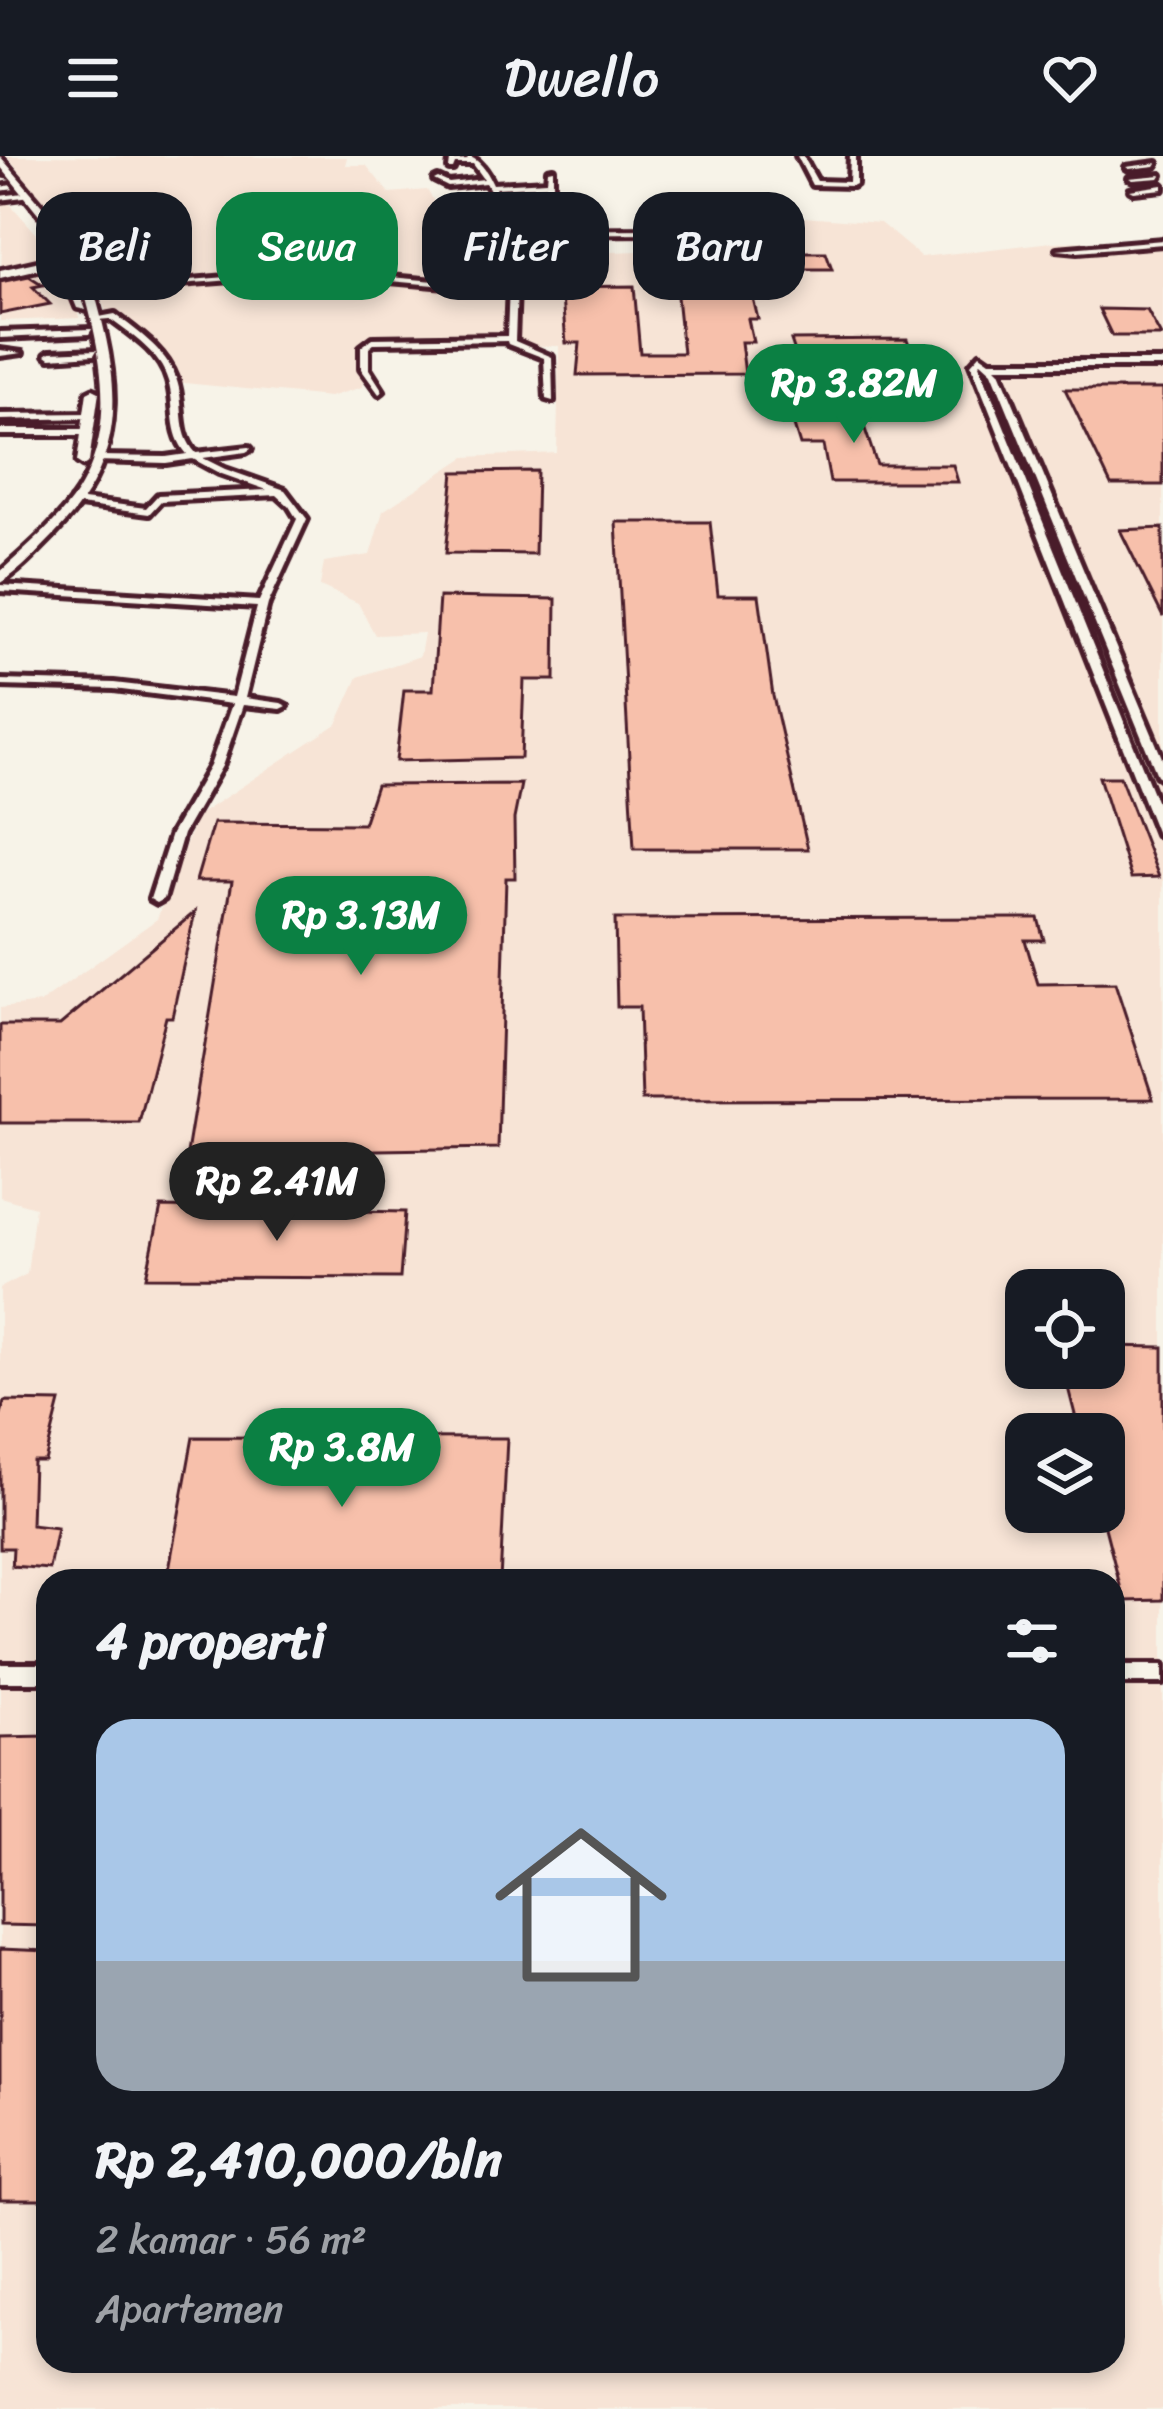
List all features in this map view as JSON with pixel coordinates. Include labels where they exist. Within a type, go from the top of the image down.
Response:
[{"type":"main road","points":[[0,160],[36,216]]},
{"type":"main road","points":[[2,177],[36,208]]},
{"type":"main road","points":[[0,264],[36,259]]},
{"type":"main road","points":[[0,274],[36,263]]},
{"type":"street","points":[[800,156],[815,183],[852,184],[853,156]]},
{"type":"street","points":[[451,168],[451,163],[471,159],[493,192]]},
{"type":"street","points":[[1129,167],[1160,159]]},
{"type":"street","points":[[1142,166],[1161,177]]},
{"type":"street","points":[[438,180],[448,184],[551,182],[551,170]]},
{"type":"street","points":[[1133,178],[1161,177]]},
{"type":"street","points":[[1134,190],[1163,187]]},
{"type":"street","points":[[0,198],[23,195]]},
{"type":"street","points":[[1078,249],[1163,242]]},
{"type":"street","points":[[192,281],[310,272],[422,282]]},
{"type":"street","points":[[78,300],[94,352],[92,463]]},
{"type":"street","points":[[0,583],[75,496],[92,463],[107,364],[92,300]]},
{"type":"street","points":[[513,300],[511,338],[518,349],[548,357],[550,399]]},
{"type":"street","points":[[98,318],[113,316],[159,354],[174,380],[178,437],[194,457],[236,478],[283,492],[293,499],[302,519],[262,604],[238,705],[214,771],[177,834],[157,899]]},
{"type":"street","points":[[0,335],[89,331]]},
{"type":"street","points":[[31,345],[42,343],[49,333]]},
{"type":"street","points":[[379,391],[365,369],[365,347],[373,341],[511,338]]},
{"type":"street","points":[[50,355],[94,352]]},
{"type":"street","points":[[0,353],[18,353]]},
{"type":"street","points":[[1163,368],[994,368],[977,364],[1163,834]]},
{"type":"street","points":[[994,368],[1163,775]]},
{"type":"street","points":[[0,417],[91,415]]},
{"type":"street","points":[[0,432],[89,432]]},
{"type":"street","points":[[92,463],[194,457],[246,448]]},
{"type":"street","points":[[75,496],[149,511],[158,498],[283,492]]},
{"type":"street","points":[[0,563],[75,496]]},
{"type":"street","points":[[0,583],[262,604]]},
{"type":"street","points":[[0,683],[126,687],[238,705],[281,706]]},
{"type":"street","points":[[0,1673],[36,1673]]},
{"type":"street","points":[[1125,1674],[1163,1674]]},
{"type":"shaded area","points":[[7,156],[347,157],[345,165],[366,165],[388,192],[216,192],[216,300],[398,300],[398,192],[427,190],[422,192],[422,300],[609,300],[611,252],[633,251],[633,300],[805,300],[805,217],[880,223],[921,257],[1052,242],[1163,240],[1163,2409],[0,2409],[0,1288],[27,1274],[35,1207],[0,1197],[0,1008],[40,1003],[157,919],[197,816],[337,724],[358,677],[420,656],[424,633],[375,635],[358,603],[320,586],[324,562],[370,555],[383,511],[465,457],[557,453],[559,346],[369,344],[362,387],[329,397],[174,382],[159,354],[106,311],[101,300],[192,300],[192,192],[36,192]]},
{"type":"shaded area","points":[[3,196],[36,233],[36,300],[71,300],[80,318],[0,321]]},
{"type":"building","points":[[805,252],[826,252],[832,269],[805,269]]},
{"type":"building","points":[[29,276],[36,280],[36,300],[50,304],[0,314],[0,282]]},
{"type":"building","points":[[609,286],[633,286],[640,353],[683,353],[677,300],[753,300],[758,319],[748,319],[753,342],[741,342],[745,374],[577,375],[580,343],[566,343],[562,300],[609,300]]},
{"type":"building","points":[[1099,309],[1147,310],[1161,336],[1112,336]]},
{"type":"building","points":[[907,339],[919,372],[802,372],[791,340]]},
{"type":"building","points":[[1065,389],[1163,389],[1163,485],[1111,485]]},
{"type":"building","points":[[856,402],[877,465],[953,465],[958,482],[830,482],[823,445],[800,445],[787,403]]},
{"type":"building","points":[[537,471],[535,554],[446,553],[454,472]]},
{"type":"building","points":[[616,522],[710,522],[718,595],[759,595],[773,696],[808,849],[634,849]]},
{"type":"building","points":[[1163,528],[1163,617],[1120,530]]},
{"type":"building","points":[[439,597],[556,599],[555,680],[524,680],[521,758],[396,761],[404,690],[433,690]]},
{"type":"building","points":[[1099,777],[1120,777],[1159,877],[1131,878]]},
{"type":"building","points":[[521,784],[514,819],[515,878],[506,878],[498,1148],[187,1153],[232,881],[196,881],[213,823],[363,824],[376,785]]},
{"type":"building","points":[[195,912],[172,1017],[166,1017],[139,1123],[0,1123],[0,1025],[60,1025]]},
{"type":"building","points":[[1038,918],[1044,940],[1025,940],[1038,984],[1115,983],[1153,1099],[642,1100],[639,1007],[617,1007],[615,919]]},
{"type":"building","points":[[161,1207],[405,1212],[400,1278],[146,1277]]},
{"type":"building","points":[[1125,1346],[1163,1347],[1163,1600],[1125,1601],[1125,1569],[1116,1569],[1106,1533],[1125,1533],[1125,1413],[1075,1413],[1068,1389],[1125,1389]]},
{"type":"building","points":[[5,1401],[60,1402],[45,1461],[33,1461],[31,1525],[57,1528],[49,1569],[12,1566],[13,1548],[0,1548],[0,1417]]},
{"type":"building","points":[[193,1437],[507,1438],[501,1569],[169,1569]]},
{"type":"building","points":[[36,1736],[36,1926],[0,1925],[0,1737]]},
{"type":"building","points":[[0,1949],[36,1950],[36,2200],[0,2200]]}]
